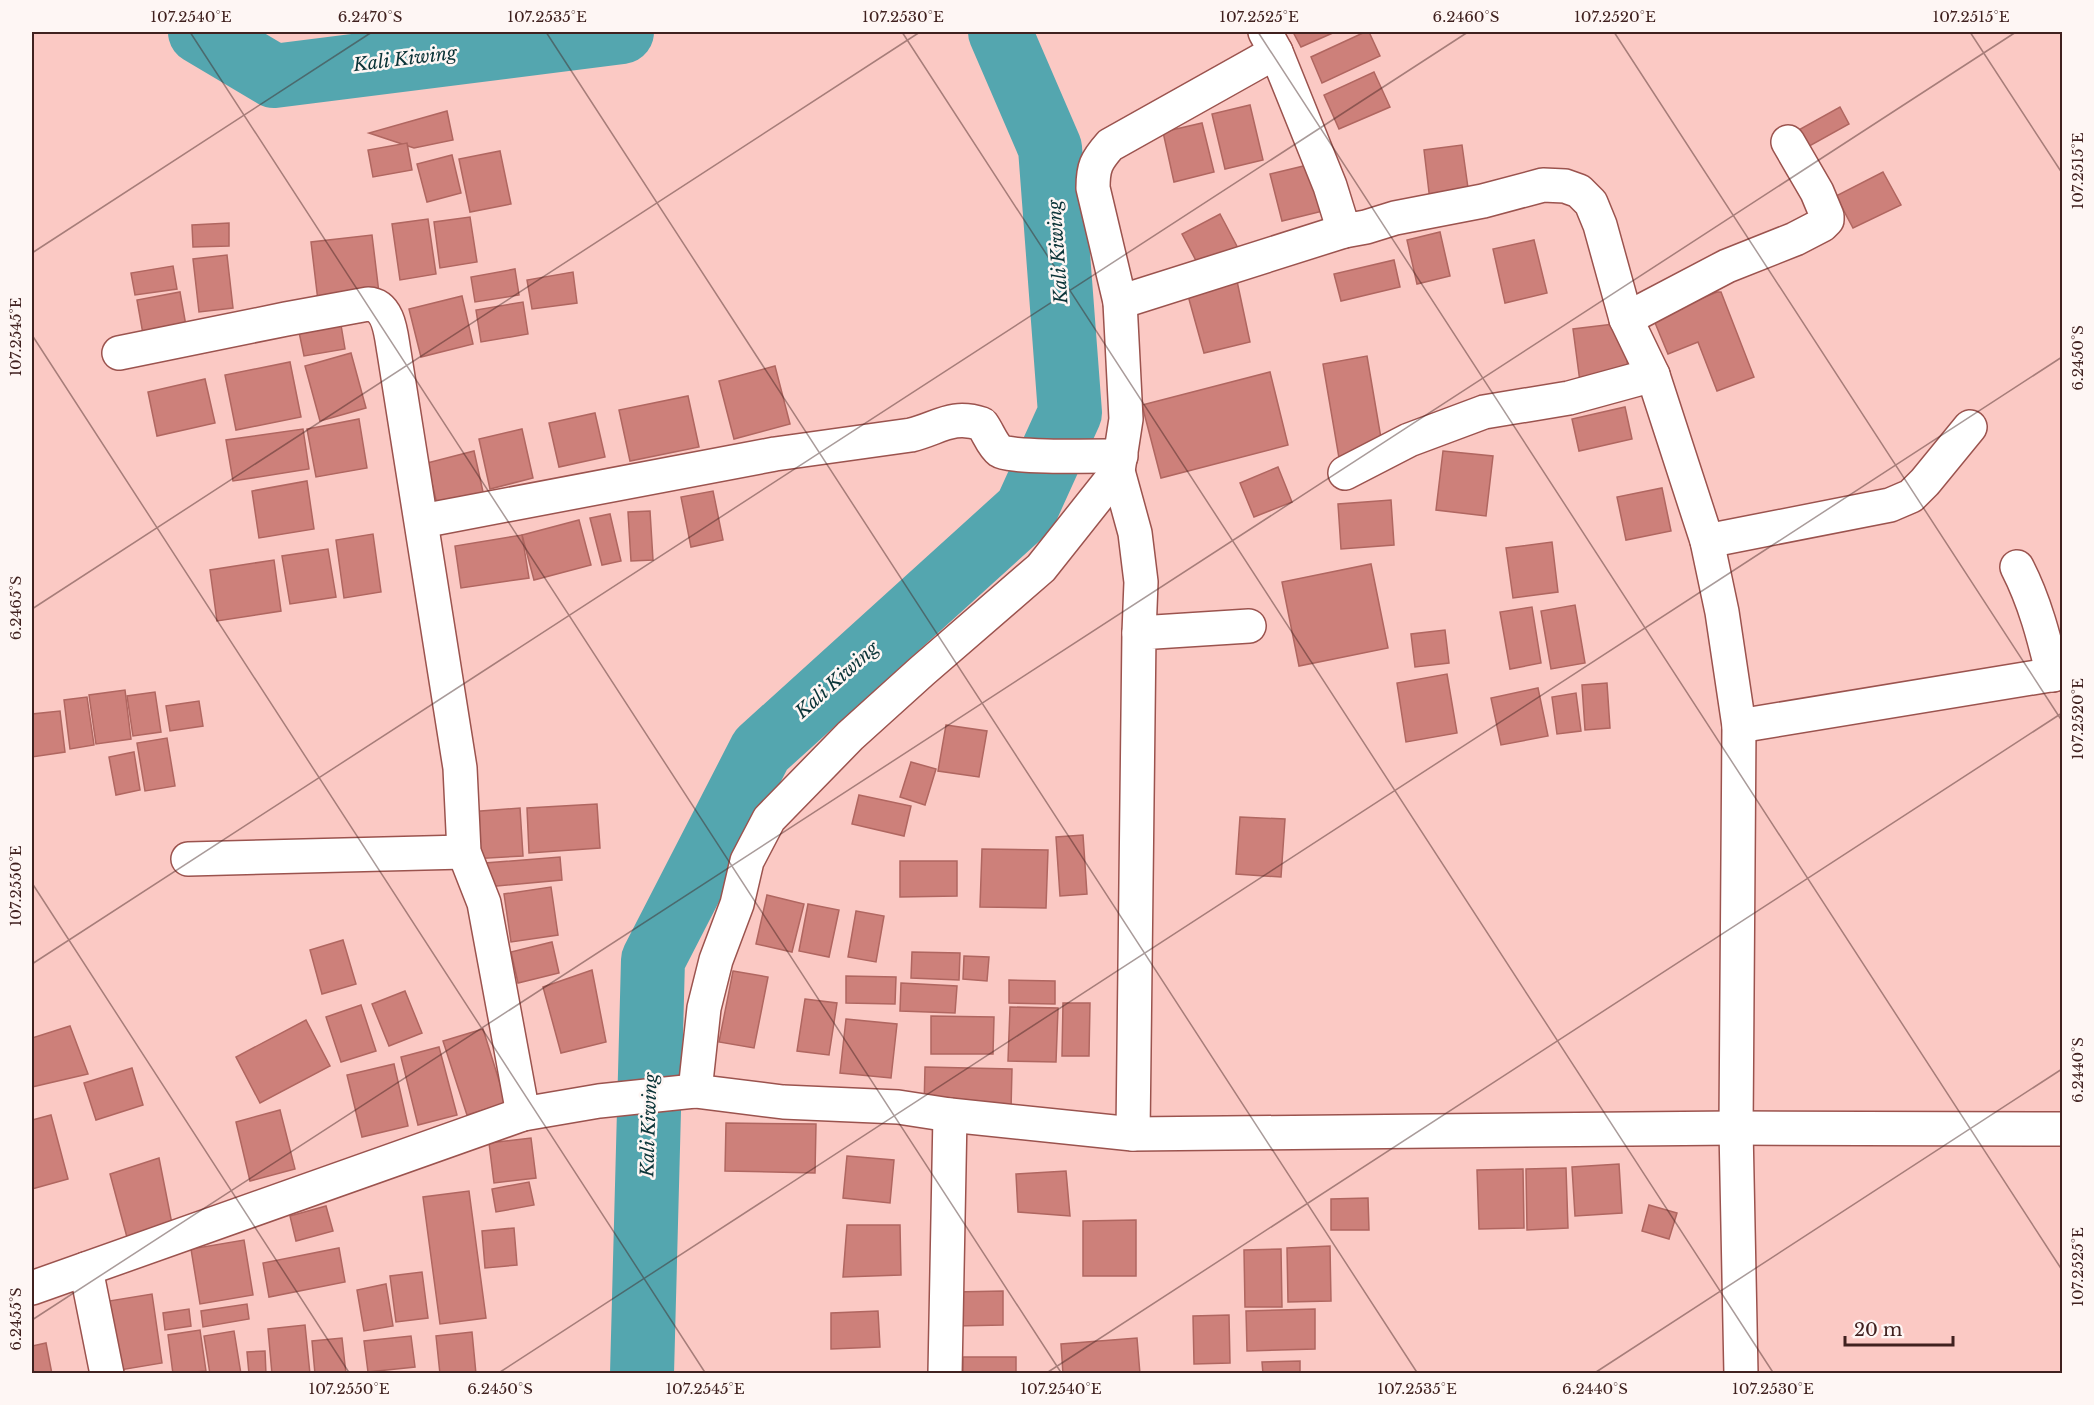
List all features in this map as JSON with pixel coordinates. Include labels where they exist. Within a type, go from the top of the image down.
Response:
[{"type":"street","points":[[690,1092],[704,1008],[716,960],[737,904],[747,861],[769,819],[858,729],[1041,568],[1112,461],[1126,419],[1120,302],[1093,188],[1093,170],[1099,158],[1110,145],[1271,42],[1330,186],[1344,231]]},
{"type":"street","points":[[1626,319],[1727,266],[1795,239],[1827,220],[1817,192],[1788,142]]},
{"type":"street","points":[[1120,302],[1344,231],[1395,218],[1483,201],[1543,185],[1565,186],[1579,191],[1592,203],[1626,319],[1653,375],[1707,541],[1722,612],[1739,726],[1736,1128],[1741,1374]]},
{"type":"street","points":[[118,353],[286,319],[375,304],[382,309],[387,318],[422,521],[460,768],[464,852],[484,903],[523,1114]]},
{"type":"street","points":[[1345,473],[1409,440],[1484,412],[1569,398],[1653,375]]},
{"type":"street","points":[[422,521],[775,454],[911,435],[947,421],[972,420],[982,424],[1001,452],[1112,461]]},
{"type":"street","points":[[1707,541],[1890,505],[1911,496],[1970,427]]},
{"type":"street","points":[[1112,461],[1136,533],[1142,582],[1139,633],[1133,1134]]},
{"type":"street","points":[[1739,726],[2058,674],[2030,592],[2017,567]]},
{"type":"street","points":[[1139,633],[1249,626]]},
{"type":"street","points":[[188,859],[464,852]]},
{"type":"street","points":[[32,1288],[523,1114],[599,1101],[690,1092],[783,1102],[898,1107],[950,1115],[1133,1134],[1736,1128],[2062,1128]]},
{"type":"street","points":[[945,1374],[950,1115]]},
{"type":"street","points":[[86,1269],[107,1374]]},
{"type":"building","points":[[1293,32],[1335,32],[1301,47]]},
{"type":"building","points":[[1369,32],[1380,56],[1322,83],[1311,57]]},
{"type":"building","points":[[1374,72],[1390,107],[1339,129],[1324,95]]},
{"type":"building","points":[[1250,105],[1263,160],[1225,169],[1212,114]]},
{"type":"building","points":[[1840,107],[1849,124],[1804,149],[1795,132]]},
{"type":"building","points":[[447,111],[453,140],[414,148],[369,133]]},
{"type":"building","points":[[1202,123],[1214,172],[1174,182],[1163,132]]},
{"type":"building","points":[[407,143],[412,170],[373,177],[368,150]]},
{"type":"building","points":[[1462,145],[1469,195],[1430,201],[1424,150]]},
{"type":"building","points":[[500,151],[511,204],[470,212],[459,159]]},
{"type":"building","points":[[452,155],[461,193],[427,202],[417,164]]},
{"type":"building","points":[[1312,164],[1323,211],[1282,221],[1270,174]]},
{"type":"building","points":[[1883,172],[1901,205],[1853,228],[1836,196]]},
{"type":"building","points":[[1220,214],[1240,252],[1202,272],[1182,234]]},
{"type":"building","points":[[470,217],[477,262],[440,268],[434,222]]},
{"type":"building","points":[[428,219],[436,274],[400,280],[392,224]]},
{"type":"building","points":[[229,223],[229,246],[193,247],[192,225]]},
{"type":"building","points":[[1440,232],[1450,276],[1417,284],[1407,240]]},
{"type":"building","points":[[372,235],[379,293],[318,301],[311,242]]},
{"type":"building","points":[[1534,240],[1547,293],[1505,303],[1493,249]]},
{"type":"building","points":[[227,255],[233,308],[199,312],[193,259]]},
{"type":"building","points":[[1394,260],[1400,287],[1341,301],[1334,274]]},
{"type":"building","points":[[173,266],[177,289],[135,295],[131,273]]},
{"type":"building","points":[[515,269],[519,295],[475,302],[471,277]]},
{"type":"building","points":[[573,272],[577,303],[532,309],[527,280]]},
{"type":"building","points":[[1237,281],[1250,342],[1204,353],[1187,292]]},
{"type":"building","points":[[180,292],[186,326],[143,334],[137,300]]},
{"type":"building","points":[[1721,292],[1754,377],[1717,391],[1698,342],[1668,354],[1653,318]]},
{"type":"building","points":[[462,296],[473,344],[421,357],[409,309]]},
{"type":"building","points":[[523,302],[528,334],[481,342],[476,310]]},
{"type":"building","points":[[1622,323],[1629,376],[1580,382],[1573,329]]},
{"type":"building","points":[[341,325],[345,349],[304,356],[299,332]]},
{"type":"building","points":[[351,353],[366,408],[320,421],[305,366]]},
{"type":"building","points":[[1367,356],[1383,450],[1339,458],[1323,364]]},
{"type":"building","points":[[290,362],[301,417],[236,430],[225,375]]},
{"type":"building","points":[[775,366],[790,424],[734,439],[719,381]]},
{"type":"building","points":[[1270,372],[1288,445],[1161,478],[1142,405]]},
{"type":"building","points":[[205,379],[215,423],[157,436],[148,392]]},
{"type":"building","points":[[688,396],[699,447],[630,461],[619,410]]},
{"type":"building","points":[[1625,407],[1632,439],[1579,451],[1572,419]]},
{"type":"building","points":[[595,413],[605,457],[559,467],[549,423]]},
{"type":"building","points":[[359,419],[367,468],[316,477],[307,429]]},
{"type":"building","points":[[303,429],[309,469],[233,481],[226,440]]},
{"type":"building","points":[[522,429],[533,478],[490,489],[479,439]]},
{"type":"building","points":[[474,451],[485,501],[439,512],[427,463]]},
{"type":"building","points":[[1443,451],[1493,456],[1486,516],[1436,510]]},
{"type":"building","points":[[1278,467],[1292,502],[1254,517],[1240,483]]},
{"type":"building","points":[[307,481],[314,529],[259,538],[252,491]]},
{"type":"building","points":[[1662,488],[1671,531],[1626,540],[1617,497]]},
{"type":"building","points":[[713,491],[723,540],[691,547],[681,497]]},
{"type":"building","points":[[1391,500],[1394,545],[1341,549],[1338,504]]},
{"type":"building","points":[[650,511],[653,560],[631,561],[628,512]]},
{"type":"building","points":[[610,514],[621,561],[602,565],[590,518]]},
{"type":"building","points":[[579,520],[591,565],[534,580],[522,535]]},
{"type":"building","points":[[373,534],[381,592],[344,598],[336,540]]},
{"type":"building","points":[[522,535],[529,578],[461,588],[455,546]]},
{"type":"building","points":[[1552,542],[1558,592],[1513,598],[1506,548]]},
{"type":"building","points":[[328,549],[336,597],[290,604],[282,556]]},
{"type":"building","points":[[274,560],[281,611],[217,621],[210,570]]},
{"type":"building","points":[[1371,564],[1388,648],[1299,666],[1282,582]]},
{"type":"building","points":[[1575,605],[1585,663],[1551,669],[1541,611]]},
{"type":"building","points":[[1532,607],[1541,663],[1510,669],[1500,612]]},
{"type":"building","points":[[1445,630],[1449,663],[1415,667],[1411,634]]},
{"type":"building","points":[[1447,674],[1457,733],[1406,742],[1397,683]]},
{"type":"building","points":[[1607,683],[1610,728],[1585,730],[1582,685]]},
{"type":"building","points":[[1538,688],[1548,736],[1501,745],[1491,698]]},
{"type":"building","points":[[125,690],[131,739],[96,744],[89,695]]},
{"type":"building","points":[[155,692],[161,732],[133,736],[127,696]]},
{"type":"building","points":[[1576,693],[1581,731],[1557,734],[1552,697]]},
{"type":"building","points":[[87,697],[94,745],[70,749],[64,700]]},
{"type":"building","points":[[199,701],[203,726],[170,731],[166,706]]},
{"type":"building","points":[[60,711],[65,752],[32,757],[32,714]]},
{"type":"building","points":[[946,725],[987,731],[979,777],[938,771]]},
{"type":"building","points":[[167,738],[175,786],[145,791],[137,743]]},
{"type":"building","points":[[134,752],[140,790],[116,795],[109,757]]},
{"type":"building","points":[[911,762],[936,769],[925,805],[900,797]]},
{"type":"building","points":[[859,795],[911,806],[904,836],[852,824]]},
{"type":"building","points":[[597,804],[600,848],[529,853],[527,808]]},
{"type":"building","points":[[520,808],[523,856],[471,859],[468,812]]},
{"type":"building","points":[[1240,817],[1285,819],[1281,877],[1236,874]]},
{"type":"building","points":[[1083,835],[1087,894],[1060,896],[1056,837]]},
{"type":"building","points":[[982,849],[1048,850],[1046,908],[980,907]]},
{"type":"building","points":[[560,857],[562,880],[487,887],[485,863]]},
{"type":"building","points":[[900,861],[957,861],[957,896],[900,897]]},
{"type":"building","points":[[551,887],[558,935],[511,942],[504,894]]},
{"type":"building","points":[[767,895],[804,904],[792,952],[756,944]]},
{"type":"building","points":[[808,904],[839,910],[829,957],[799,951]]},
{"type":"building","points":[[856,911],[884,916],[876,962],[848,957]]},
{"type":"building","points":[[343,940],[356,984],[322,994],[310,950]]},
{"type":"building","points":[[552,942],[559,973],[518,983],[511,952]]},
{"type":"building","points":[[912,952],[960,953],[959,980],[911,978]]},
{"type":"building","points":[[964,956],[989,957],[987,981],[963,979]]},
{"type":"building","points":[[592,970],[606,1042],[561,1053],[543,987]]},
{"type":"building","points":[[733,971],[768,977],[754,1048],[719,1042]]},
{"type":"building","points":[[846,976],[896,977],[895,1004],[846,1003]]},
{"type":"building","points":[[1009,980],[1055,981],[1055,1004],[1009,1003]]},
{"type":"building","points":[[901,983],[957,986],[955,1013],[900,1011]]},
{"type":"building","points":[[405,991],[422,1033],[389,1046],[372,1004]]},
{"type":"building","points":[[805,999],[837,1003],[829,1055],[797,1051]]},
{"type":"building","points":[[1063,1003],[1090,1003],[1089,1056],[1062,1056]]},
{"type":"building","points":[[361,1005],[376,1051],[341,1062],[326,1017]]},
{"type":"building","points":[[1010,1007],[1058,1008],[1056,1062],[1008,1061]]},
{"type":"building","points":[[931,1016],[994,1017],[993,1054],[931,1054]]},
{"type":"building","points":[[846,1019],[897,1024],[891,1078],[840,1073]]},
{"type":"building","points":[[306,1020],[330,1066],[260,1103],[236,1057]]},
{"type":"building","points":[[70,1026],[88,1074],[32,1087],[32,1038]]},
{"type":"building","points":[[483,1029],[506,1103],[467,1115],[443,1041]]},
{"type":"building","points":[[439,1047],[457,1115],[418,1125],[401,1057]]},
{"type":"building","points":[[394,1064],[408,1126],[362,1137],[347,1075]]},
{"type":"building","points":[[925,1067],[1012,1069],[1011,1110],[924,1108]]},
{"type":"building","points":[[132,1068],[143,1105],[96,1120],[84,1083]]},
{"type":"building","points":[[280,1110],[295,1169],[250,1181],[236,1122]]},
{"type":"building","points":[[51,1115],[68,1179],[32,1189],[32,1120]]},
{"type":"building","points":[[726,1123],[816,1124],[815,1173],[725,1171]]},
{"type":"building","points":[[531,1138],[536,1178],[494,1183],[489,1143]]},
{"type":"building","points":[[847,1156],[894,1160],[890,1203],[843,1198]]},
{"type":"building","points":[[159,1158],[173,1229],[128,1241],[110,1174]]},
{"type":"building","points":[[1619,1164],[1622,1213],[1575,1216],[1572,1167]]},
{"type":"building","points":[[1566,1168],[1568,1228],[1527,1230],[1526,1169]]},
{"type":"building","points":[[1523,1169],[1524,1228],[1479,1229],[1477,1170]]},
{"type":"building","points":[[1066,1171],[1070,1216],[1018,1212],[1016,1174]]},
{"type":"building","points":[[529,1182],[534,1205],[496,1212],[492,1189]]},
{"type":"building","points":[[469,1191],[486,1318],[440,1324],[423,1197]]},
{"type":"building","points":[[1368,1198],[1369,1230],[1331,1230],[1331,1199]]},
{"type":"building","points":[[1649,1205],[1677,1213],[1669,1239],[1642,1231]]},
{"type":"building","points":[[326,1206],[333,1231],[296,1241],[290,1216]]},
{"type":"building","points":[[1136,1220],[1136,1276],[1083,1276],[1083,1221]]},
{"type":"building","points":[[847,1225],[900,1225],[901,1275],[843,1277]]},
{"type":"building","points":[[514,1228],[517,1265],[485,1268],[482,1231]]},
{"type":"building","points":[[244,1240],[253,1295],[200,1304],[191,1249]]},
{"type":"building","points":[[1330,1246],[1331,1301],[1288,1302],[1287,1248]]},
{"type":"building","points":[[339,1248],[345,1282],[269,1297],[263,1263]]},
{"type":"building","points":[[1281,1249],[1282,1307],[1245,1307],[1244,1250]]},
{"type":"building","points":[[422,1272],[428,1318],[396,1322],[390,1276]]},
{"type":"building","points":[[386,1284],[393,1326],[364,1331],[357,1290]]},
{"type":"building","points":[[1003,1291],[1003,1325],[954,1326],[954,1292]]},
{"type":"building","points":[[152,1294],[162,1363],[120,1370],[109,1301]]},
{"type":"building","points":[[247,1304],[249,1319],[203,1327],[201,1311]]},
{"type":"building","points":[[189,1309],[191,1326],[165,1330],[163,1313]]},
{"type":"building","points":[[1315,1309],[1315,1349],[1247,1351],[1246,1311]]},
{"type":"building","points":[[878,1311],[880,1347],[831,1349],[831,1313]]},
{"type":"building","points":[[1229,1315],[1230,1363],[1194,1364],[1193,1316]]},
{"type":"building","points":[[305,1325],[310,1374],[272,1374],[268,1329]]},
{"type":"building","points":[[200,1330],[206,1371],[173,1374],[168,1335]]},
{"type":"building","points":[[234,1331],[241,1374],[210,1374],[204,1336]]},
{"type":"building","points":[[472,1332],[476,1374],[440,1374],[436,1336]]},
{"type":"building","points":[[411,1336],[415,1367],[368,1372],[364,1341]]},
{"type":"building","points":[[342,1338],[346,1374],[315,1374],[312,1341]]},
{"type":"building","points":[[1137,1338],[1140,1374],[1063,1374],[1061,1344]]},
{"type":"building","points":[[46,1343],[52,1374],[32,1374],[32,1346]]},
{"type":"building","points":[[265,1351],[266,1374],[249,1374],[247,1352]]},
{"type":"building","points":[[963,1357],[1016,1357],[1016,1374],[963,1374]]},
{"type":"building","points":[[1300,1361],[1300,1374],[1263,1374],[1262,1362]]},
{"type":"waterway","name":"Kali Kiwing","points":[[200,32],[274,76],[622,32]]},
{"type":"waterway","name":"Kali Kiwing","points":[[642,1374],[653,960],[761,750],[1026,510],[1070,413],[1050,148],[1000,32]]}]
